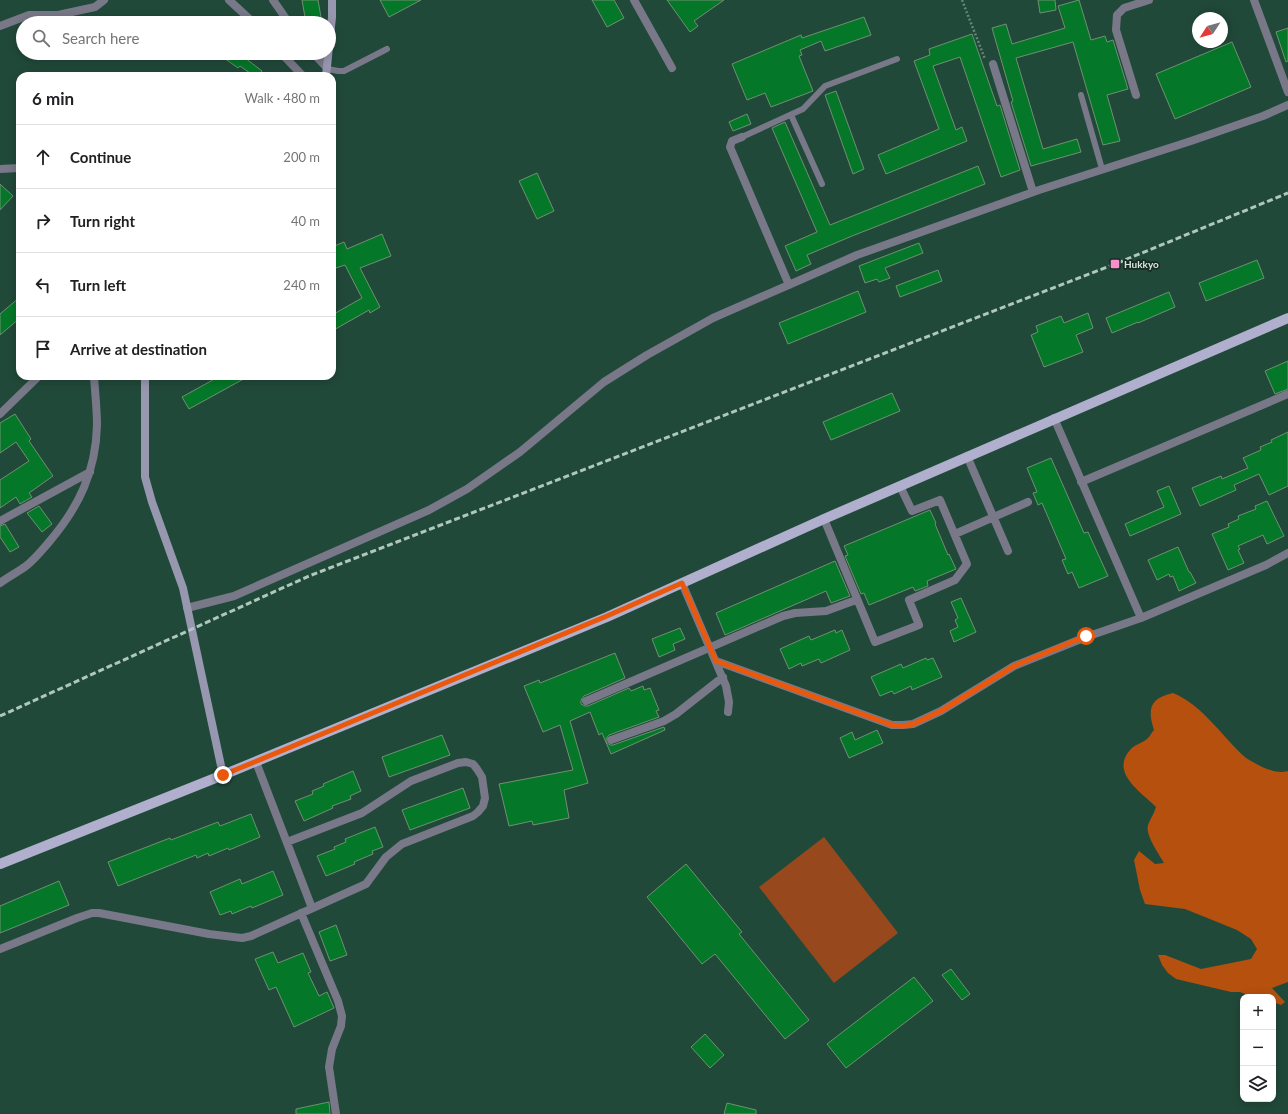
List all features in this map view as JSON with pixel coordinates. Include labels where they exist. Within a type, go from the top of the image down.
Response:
[{"type":"main road","points":[[332,0],[332,16]]},
{"type":"main road","points":[[327,72],[328,60]]},
{"type":"main road","points":[[0,864],[256,762],[607,616],[967,456],[1288,318]]},
{"type":"main road","points":[[145,380],[145,477],[152,502],[182,588],[223,775]]},
{"type":"street","points":[[26,16],[58,15],[95,7],[104,0]]},
{"type":"street","points":[[229,0],[246,16]]},
{"type":"street","points":[[274,0],[284,16]]},
{"type":"street","points":[[634,0],[672,68]]},
{"type":"street","points":[[1136,95],[1116,30],[1117,15],[1124,8],[1149,0]]},
{"type":"street","points":[[1254,0],[1288,92]]},
{"type":"street","points":[[0,26],[16,20]]},
{"type":"street","points":[[288,60],[299,72]]},
{"type":"street","points":[[318,60],[326,72]]},
{"type":"street","points":[[993,64],[1033,192]]},
{"type":"street","points":[[187,608],[234,596],[429,510],[467,489],[520,452],[604,382],[646,355],[713,318],[857,255],[1033,192],[1263,116],[1288,105]]},
{"type":"street","points":[[742,137],[732,141],[730,147],[789,285]]},
{"type":"street","points":[[0,169],[16,168]]},
{"type":"street","points":[[0,414],[35,380]]},
{"type":"street","points":[[0,583],[26,566],[57,533],[74,510],[86,484],[94,454],[97,424],[94,380]]},
{"type":"street","points":[[1081,482],[1288,394]]},
{"type":"street","points":[[1054,418],[1141,618]]},
{"type":"street","points":[[967,456],[1008,551]]},
{"type":"street","points":[[0,521],[90,472]]},
{"type":"street","points":[[824,519],[856,600],[875,642],[919,625],[909,600],[955,580],[967,564],[940,500],[912,511],[900,486]]},
{"type":"street","points":[[955,534],[1028,502]]},
{"type":"street","points":[[716,661],[892,725],[903,726],[913,724],[941,711],[1014,666],[1086,636],[1141,618],[1266,565],[1288,553]]},
{"type":"street","points":[[682,583],[723,677],[729,702],[728,712]]},
{"type":"street","points":[[586,702],[783,616],[795,613],[826,611],[856,600]]},
{"type":"street","points":[[611,740],[664,721],[676,714],[723,677]]},
{"type":"street","points":[[256,762],[312,908]]},
{"type":"street","points":[[0,949],[92,913],[99,913],[208,934],[242,938],[251,936],[366,884],[386,857],[402,844],[473,816],[483,806],[485,798],[482,777],[478,769],[473,764],[466,762],[458,763],[412,781],[362,813],[287,842]]},
{"type":"street","points":[[301,913],[338,1001],[342,1016],[341,1026],[332,1049],[329,1067],[336,1114]]},
{"type":"lane","points":[[332,72],[344,71],[388,49]]},
{"type":"lane","points":[[742,137],[803,109],[825,86],[897,59]]},
{"type":"lane","points":[[1081,95],[1102,169]]},
{"type":"lane","points":[[791,115],[822,184]]},
{"type":"path","points":[[962,0],[986,62],[993,64]]},
{"type":"shaded area","points":[[1173,693],[1194,705],[1246,758],[1277,772],[1288,771],[1288,982],[1272,988],[1285,1002],[1281,1005],[1276,1003],[1276,994],[1245,994],[1240,992],[1231,992],[1176,979],[1168,973],[1162,965],[1158,955],[1165,955],[1201,969],[1251,959],[1257,949],[1251,939],[1237,930],[1185,909],[1145,904],[1140,890],[1134,860],[1139,851],[1155,864],[1164,863],[1153,844],[1148,829],[1148,825],[1156,807],[1130,782],[1125,774],[1124,766],[1125,758],[1130,750],[1146,740],[1154,730],[1151,716],[1152,706],[1155,701],[1165,695]]},
{"type":"shaded area","points":[[824,837],[898,933],[834,983],[759,887]]},
{"type":"building","points":[[302,0],[318,0],[321,16],[305,16]]},
{"type":"building","points":[[380,0],[421,0],[389,17]]},
{"type":"building","points":[[592,0],[614,0],[624,18],[607,27]]},
{"type":"building","points":[[667,0],[724,0],[694,21],[698,26],[690,32]]},
{"type":"building","points":[[1038,0],[1055,0],[1056,10],[1040,13]]},
{"type":"building","points":[[1079,0],[1091,40],[1105,36],[1107,42],[1113,40],[1128,89],[1107,95],[1120,141],[1103,145],[1073,42],[1016,58],[1043,149],[1077,139],[1081,152],[1031,166],[1011,102],[1013,101],[992,28],[1006,24],[1012,44],[1065,28],[1058,6]]},
{"type":"building","points":[[864,17],[871,35],[825,51],[821,41],[800,50],[802,55],[799,56],[813,91],[771,107],[765,93],[747,100],[732,64],[801,35],[802,38]]},
{"type":"building","points":[[1288,28],[1288,61],[1286,62],[1276,32]]},
{"type":"building","points":[[972,34],[997,106],[1000,105],[1020,170],[1001,177],[960,57],[933,66],[956,130],[962,127],[967,141],[886,174],[878,155],[939,129],[914,61],[930,55],[929,49]]},
{"type":"building","points":[[1232,42],[1251,87],[1175,119],[1156,74],[1218,48],[1228,48],[1228,44]]},
{"type":"building","points":[[227,60],[248,60],[262,71],[248,72],[240,66],[238,68]]},
{"type":"building","points":[[836,91],[864,169],[853,174],[825,95]]},
{"type":"building","points":[[747,114],[751,124],[733,131],[729,122]]},
{"type":"building","points":[[785,122],[830,225],[978,166],[985,184],[807,255],[811,264],[796,271],[785,246],[817,232],[772,128]]},
{"type":"building","points":[[537,173],[554,211],[537,219],[519,181]]},
{"type":"building","points":[[0,184],[13,196],[0,210]]},
{"type":"building","points":[[382,234],[391,256],[360,268],[380,307],[370,313],[369,310],[336,329],[336,313],[362,298],[345,265],[336,268],[336,245],[344,242],[347,249]]},
{"type":"building","points":[[919,243],[923,253],[885,268],[890,278],[879,282],[877,279],[865,283],[859,266]]},
{"type":"building","points":[[1257,260],[1264,278],[1206,301],[1199,283]]},
{"type":"building","points":[[938,270],[942,281],[900,297],[896,286]]},
{"type":"building","points":[[858,291],[866,312],[788,344],[779,323]]},
{"type":"building","points":[[1169,292],[1175,307],[1112,333],[1106,318]]},
{"type":"building","points":[[16,300],[16,321],[0,335],[0,314]]},
{"type":"building","points":[[1088,313],[1093,328],[1076,335],[1083,352],[1044,367],[1031,335],[1038,332],[1036,326],[1061,316],[1064,323]]},
{"type":"building","points":[[1288,361],[1288,389],[1275,394],[1265,371]]},
{"type":"building","points":[[213,380],[242,380],[189,409],[182,397]]},
{"type":"building","points":[[892,393],[900,411],[831,440],[823,422]]},
{"type":"building","points":[[15,414],[31,439],[29,441],[53,476],[29,493],[32,497],[20,504],[16,497],[0,508],[0,480],[29,461],[16,442],[0,453],[0,423]]},
{"type":"building","points":[[1288,432],[1288,486],[1269,495],[1259,474],[1234,485],[1236,490],[1200,506],[1192,488],[1221,476],[1222,479],[1248,468],[1243,458],[1261,450],[1260,447],[1272,442],[1271,440]]},
{"type":"building","points":[[1051,458],[1084,533],[1088,532],[1108,576],[1079,588],[1072,572],[1068,574],[1062,560],[1066,559],[1042,503],[1038,505],[1033,493],[1037,492],[1027,468]]},
{"type":"building","points":[[1169,486],[1181,514],[1130,536],[1125,524],[1164,507],[1157,491]]},
{"type":"building","points":[[1267,501],[1284,536],[1267,544],[1263,535],[1238,546],[1240,549],[1238,550],[1244,563],[1228,570],[1212,534],[1229,527],[1228,524],[1239,519],[1238,516],[1256,509],[1255,506]]},
{"type":"building","points":[[39,506],[52,524],[42,532],[27,513]]},
{"type":"building","points":[[930,510],[948,555],[949,554],[956,569],[927,581],[928,586],[915,591],[913,587],[869,605],[864,593],[861,594],[845,556],[848,555],[844,546]]},
{"type":"building","points":[[5,524],[19,547],[10,552],[0,537],[0,526]]},
{"type":"building","points":[[1178,547],[1189,572],[1196,583],[1179,591],[1173,576],[1170,577],[1169,574],[1157,580],[1148,560]]},
{"type":"building","points":[[835,561],[850,596],[831,603],[826,591],[725,635],[716,613]]},
{"type":"building","points":[[961,598],[976,632],[954,642],[950,631],[958,627],[955,620],[958,618],[951,602]]},
{"type":"building","points":[[680,628],[685,639],[673,644],[675,650],[659,657],[652,639]]},
{"type":"building","points":[[835,630],[836,633],[842,630],[850,650],[821,663],[819,659],[802,666],[801,663],[789,669],[780,649],[809,636],[811,640]]},
{"type":"building","points":[[615,653],[625,678],[584,696],[581,700],[581,704],[588,706],[629,688],[631,691],[643,686],[644,690],[650,688],[659,710],[656,711],[659,717],[609,735],[606,742],[613,745],[664,727],[665,730],[611,754],[602,733],[599,735],[590,712],[570,721],[588,783],[564,790],[569,818],[533,825],[532,821],[509,826],[499,784],[573,770],[560,725],[543,732],[524,686],[539,680],[540,683]]},
{"type":"building","points":[[926,658],[927,660],[933,658],[942,677],[912,690],[911,686],[894,694],[892,691],[880,696],[871,677],[901,664],[903,668]]},
{"type":"building","points":[[877,730],[883,743],[849,758],[840,738],[852,732],[855,740]]},
{"type":"building","points":[[442,735],[450,755],[389,777],[382,757]]},
{"type":"building","points":[[353,771],[361,791],[350,796],[351,799],[332,806],[333,808],[304,821],[295,801],[313,794],[312,791],[324,786],[323,784]]},
{"type":"building","points":[[463,788],[470,808],[410,830],[402,810]]},
{"type":"building","points":[[251,814],[260,837],[229,850],[228,848],[209,856],[208,853],[197,858],[196,855],[118,886],[108,862],[170,838],[171,840],[218,822],[220,826]]},
{"type":"building","points":[[375,827],[383,847],[372,851],[373,854],[354,862],[355,864],[326,876],[317,856],[335,849],[334,847],[346,842],[345,839]]},
{"type":"building","points":[[686,864],[742,932],[739,934],[809,1020],[785,1039],[715,954],[702,964],[647,897]]},
{"type":"building","points":[[273,871],[283,895],[252,908],[251,906],[232,914],[231,911],[220,915],[210,892],[240,879],[242,884]]},
{"type":"building","points":[[59,881],[69,905],[0,933],[0,906]]},
{"type":"building","points":[[336,925],[347,955],[330,961],[319,932]]},
{"type":"building","points":[[273,952],[278,963],[303,953],[311,972],[308,973],[319,996],[327,992],[334,1008],[294,1027],[276,987],[269,990],[255,959]]},
{"type":"building","points":[[951,969],[970,994],[962,1000],[942,975]]},
{"type":"building","points":[[914,977],[933,1001],[846,1068],[827,1044]]},
{"type":"building","points":[[705,1034],[724,1055],[710,1068],[691,1047]]},
{"type":"building","points":[[329,1102],[330,1114],[296,1114],[296,1109]]},
{"type":"building","points":[[727,1103],[756,1110],[756,1114],[724,1114]]},
{"type":"railway","points":[[0,716],[309,576],[1115,264],[1288,193]]},
{"type":"place","name":"Hukkyo","points":[[1115,264]]},
{"type":"route","points":[[223,775],[607,616],[682,583],[716,661],[892,725],[903,726],[913,724],[941,711],[1014,666],[1086,636]]}]
